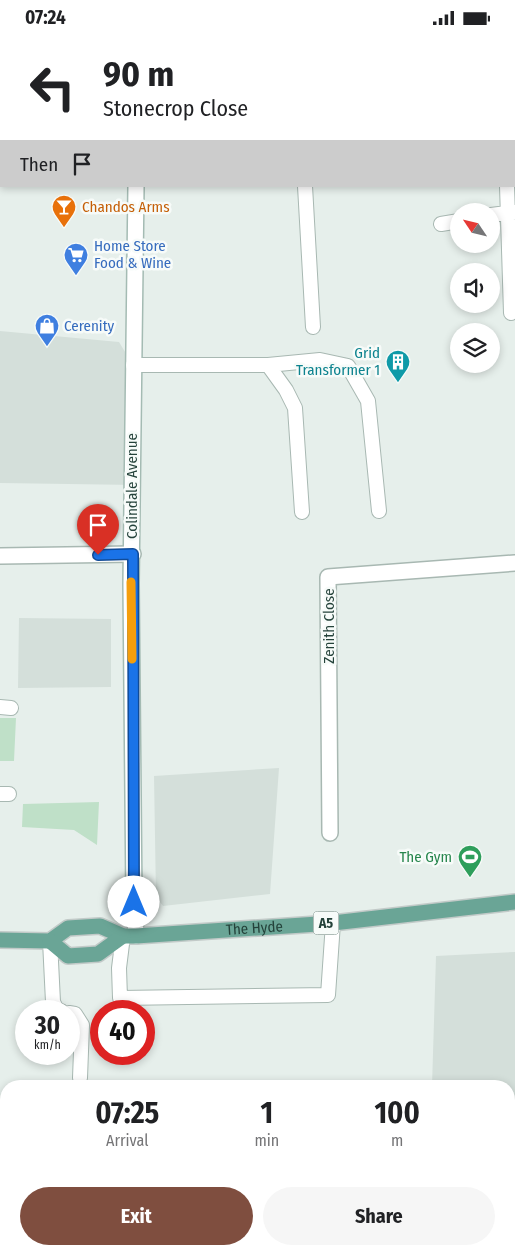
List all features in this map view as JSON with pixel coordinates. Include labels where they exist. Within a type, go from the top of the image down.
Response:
[{"type":"main road","name":"The Hyde","points":[[50,941],[68,928],[100,926],[130,936],[333,923],[515,902]]},
{"type":"main road","points":[[0,941],[50,941],[68,956],[98,954],[130,936]]},
{"type":"street","name":"Colindale Avenue","points":[[130,936],[134,902],[133,365],[136,187]]},
{"type":"street","points":[[0,556],[133,554]]},
{"type":"street","name":"Zenith Close","points":[[330,833],[328,577],[515,563]]},
{"type":"lane","points":[[305,187],[313,327]]},
{"type":"lane","points":[[507,187],[512,212],[511,313]]},
{"type":"lane","points":[[441,224],[450,222]]},
{"type":"lane","points":[[133,365],[268,365],[320,361],[348,366],[368,401],[379,511]]},
{"type":"lane","points":[[268,365],[286,389],[295,409],[302,511]]},
{"type":"lane","points":[[130,936],[119,968],[120,998],[328,995],[333,923]]},
{"type":"lane","points":[[50,941],[53,1000]]},
{"type":"lane","points":[[80,1022],[82,1025],[80,1078]]},
{"type":"shaded area","points":[[0,331],[119,342],[133,365],[137,485],[0,483]]},
{"type":"shaded area","points":[[19,618],[111,619],[111,687],[18,688]]},
{"type":"shaded area","points":[[279,768],[270,894],[163,906],[156,897],[154,776]]},
{"type":"shaded area","points":[[515,952],[515,1080],[432,1080],[436,956]]},
{"type":"green space","points":[[0,718],[16,718],[14,761],[0,761]]},
{"type":"green space","points":[[99,802],[97,845],[74,830],[22,827],[23,804]]},
{"type":"slow traffic","points":[[131,582],[132,659]]},
{"type":"place","name":"Chandos Arms","points":[[64,228]]},
{"type":"place","name":"Home Store Food & Wine","points":[[76,276]]},
{"type":"place","name":"Cerenity","points":[[47,347]]},
{"type":"place","name":"Grid Transformer 1","points":[[398,383]]},
{"type":"place","name":"The Gym","points":[[470,878]]},
{"type":"route","points":[[98,555],[133,554],[131,584],[134,902]]}]
